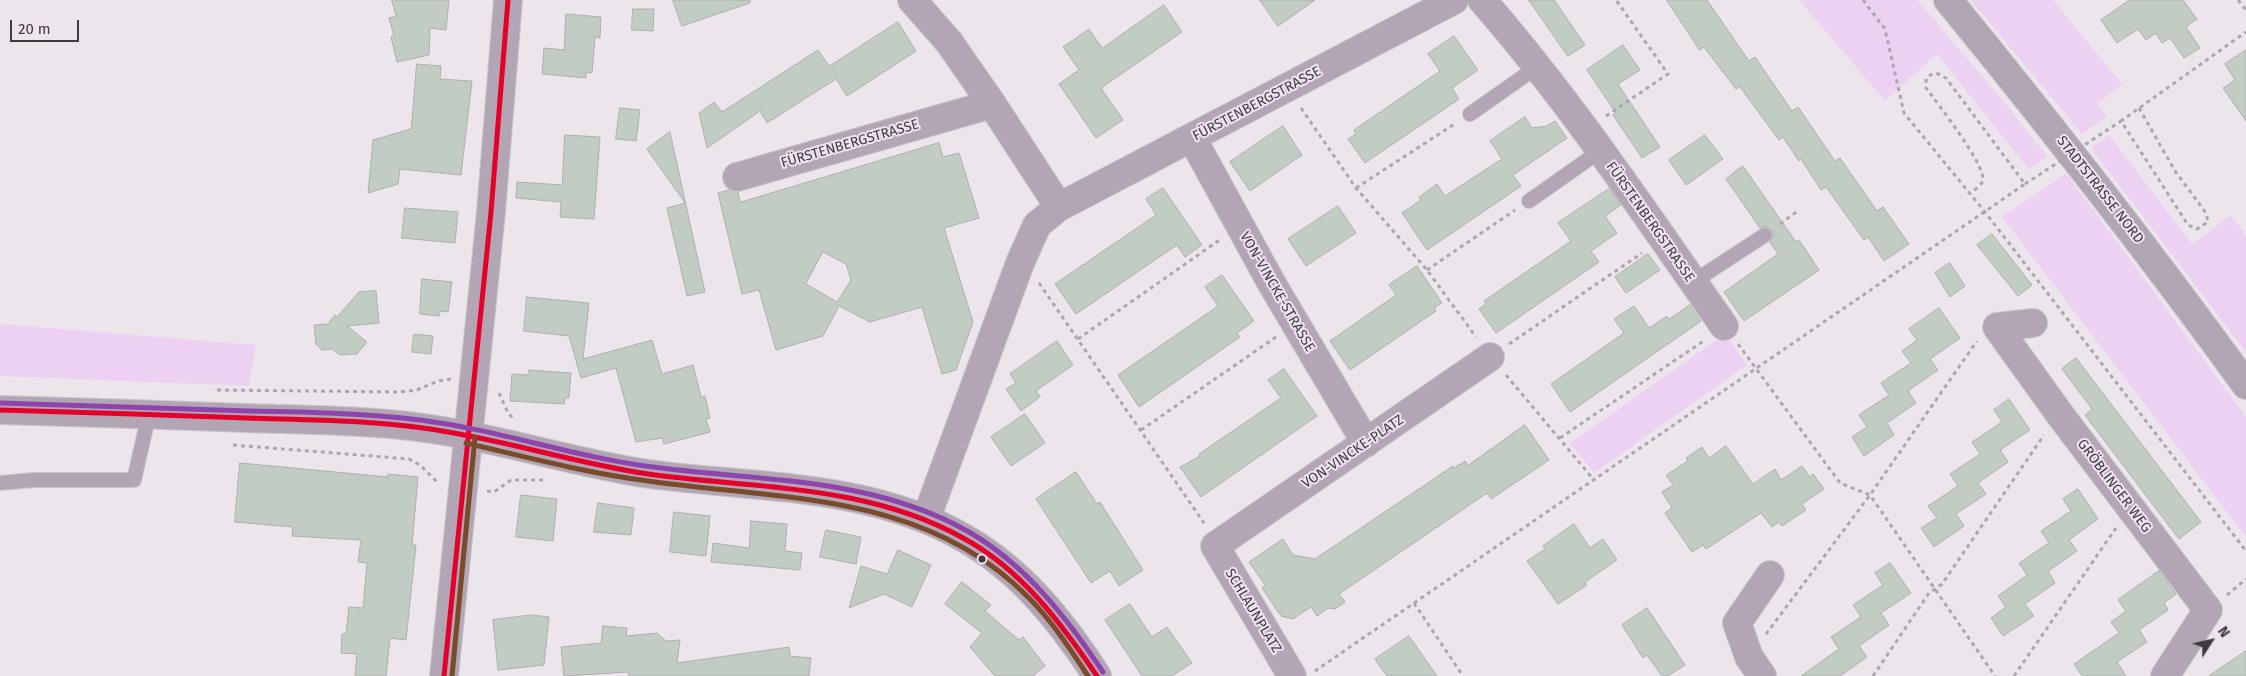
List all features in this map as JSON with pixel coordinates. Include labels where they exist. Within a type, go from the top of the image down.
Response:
[{"type":"main road","name":"STADTSTRASSE NORD","points":[[1948,0],[2039,112],[2149,254],[2246,385]]},
{"type":"street","points":[[444,676],[491,212],[508,0]]},
{"type":"street","points":[[912,0],[949,42],[1059,207]]},
{"type":"street","name":"FÜRSTENBERGSTRASSE","points":[[926,520],[1020,263],[1037,225],[1059,207],[1454,0]]},
{"type":"street","name":"FÜRSTENBERGSTRASSE","points":[[1482,0],[1537,67],[1593,141],[1724,326]]},
{"type":"street","name":"FÜRSTENBERGSTRASSE","points":[[737,176],[992,104]]},
{"type":"street","name":"VON-VINCKE-STRASSE","points":[[1192,138],[1295,324],[1366,443]]},
{"type":"street","points":[[1997,326],[2033,323]]},
{"type":"street","name":"GRÖBLINGER WEG","points":[[1997,326],[2061,416],[2208,610],[2165,676]]},
{"type":"street","name":"VON-VINCKE-PLATZ","points":[[1215,546],[1490,357]]},
{"type":"street","points":[[0,410],[368,422],[423,428],[468,436],[563,458],[638,472],[819,492],[862,500],[926,520],[964,537],[1010,570],[1040,600],[1070,635],[1098,676]]},
{"type":"street","name":"SCHLAUNPLATZ","points":[[1215,546],[1292,676]]},
{"type":"street","points":[[1756,666],[1737,623],[1770,575]]},
{"type":"lane","points":[[1470,114],[1537,67]]},
{"type":"lane","points":[[1529,201],[1593,141]]},
{"type":"lane","points":[[1693,282],[1765,235]]},
{"type":"lane","points":[[0,483],[33,480],[134,480],[149,414]]},
{"type":"path","points":[[1593,141],[1668,74],[1616,0]]},
{"type":"path","points":[[1863,0],[1885,29],[1904,113],[1985,212],[2246,550]]},
{"type":"path","points":[[2238,0],[2246,10]]},
{"type":"path","points":[[1308,676],[2025,184],[2121,121],[2246,32]]},
{"type":"path","points":[[1970,194],[1981,183],[1983,178],[1978,162],[1926,88],[1928,76],[1936,73],[1946,78],[2025,184]]},
{"type":"path","points":[[1287,88],[1356,188],[1427,270],[1490,357],[1594,480]]},
{"type":"path","points":[[2121,121],[2188,225],[2197,229],[2208,222],[2206,213],[2175,171],[2139,108]]},
{"type":"path","points":[[1356,188],[1470,114]]},
{"type":"path","points":[[1427,270],[1529,201]]},
{"type":"path","points":[[1765,235],[1799,210]]},
{"type":"path","points":[[1078,339],[1240,226]]},
{"type":"path","points":[[1490,357],[1663,238]]},
{"type":"path","points":[[1020,263],[1033,274],[1141,430],[1202,520],[1215,546]]},
{"type":"path","points":[[1141,430],[1295,324]]},
{"type":"path","points":[[1560,438],[1724,326],[1840,483],[1870,495],[1995,676]]},
{"type":"path","points":[[1756,666],[1870,495],[1983,331],[1997,326]]},
{"type":"path","points":[[214,390],[399,392],[418,390],[445,379],[474,380]]},
{"type":"path","points":[[1873,676],[1929,593],[1942,584],[2050,426],[2061,416]]},
{"type":"path","points":[[229,445],[409,460],[420,464],[440,484],[463,489]]},
{"type":"path","points":[[2014,676],[2131,507]]},
{"type":"path","points":[[1414,603],[1463,676]]},
{"type":"shaded area","points":[[1799,0],[1917,0],[2000,97],[2047,156],[2029,170],[1937,54],[1885,101]]},
{"type":"shaded area","points":[[1971,0],[2053,0],[2122,84],[2097,104],[2107,116],[2082,134]]},
{"type":"shaded area","points":[[2109,135],[2192,244],[2231,215],[2246,236],[2246,352],[2091,148]]},
{"type":"shaded area","points":[[2066,173],[2246,417],[2246,537],[2002,217]]},
{"type":"shaded area","points":[[0,324],[256,345],[249,386],[0,376]]},
{"type":"shaded area","points":[[1725,334],[1747,365],[1594,473],[1570,443]]},
{"type":"building","points":[[392,0],[449,0],[446,30],[430,28],[429,55],[397,62],[391,37],[394,36],[389,18],[396,16]]},
{"type":"building","points":[[673,0],[750,0],[750,3],[682,26]]},
{"type":"building","points":[[1260,0],[1315,0],[1278,26]]},
{"type":"building","points":[[1529,0],[1554,0],[1585,45],[1568,56]]},
{"type":"building","points":[[1667,0],[1707,0],[1749,61],[1755,57],[1792,111],[1798,107],[1835,161],[1840,158],[1877,211],[1883,207],[1909,244],[1884,261],[1868,237],[1864,240],[1826,187],[1821,190],[1801,159],[1799,161],[1783,137],[1779,140],[1740,87],[1736,89],[1704,47],[1700,50]]},
{"type":"building","points":[[2130,0],[2183,0],[2197,19],[2186,27],[2200,48],[2184,58],[2170,38],[2162,43],[2156,33],[2146,40],[2138,29],[2117,43],[2101,20]]},
{"type":"building","points":[[1164,5],[1182,32],[1101,88],[1123,120],[1096,138],[1059,84],[1079,70],[1063,47],[1089,29],[1102,48]]},
{"type":"building","points":[[633,9],[654,9],[653,31],[632,30]]},
{"type":"building","points":[[566,14],[601,17],[600,38],[595,37],[592,73],[586,72],[586,78],[542,74],[544,48],[564,50]]},
{"type":"building","points":[[898,22],[916,51],[847,96],[836,79],[767,123],[760,111],[707,148],[699,113],[714,102],[722,112],[818,50],[829,66]]},
{"type":"building","points":[[1454,36],[1478,70],[1452,88],[1459,99],[1365,163],[1348,139],[1356,134],[1354,130],[1440,71],[1428,54]]},
{"type":"building","points":[[1623,45],[1640,70],[1618,84],[1660,147],[1642,158],[1613,115],[1616,113],[1587,70]]},
{"type":"building","points":[[2246,50],[2246,121],[2223,88],[2235,80],[2225,64]]},
{"type":"building","points":[[417,64],[441,66],[440,79],[472,81],[461,175],[400,169],[398,184],[368,193],[373,140],[411,129]]},
{"type":"building","points":[[620,108],[640,110],[636,141],[616,139]]},
{"type":"building","points":[[1525,117],[1532,128],[1547,126],[1555,121],[1567,138],[1513,175],[1521,186],[1427,250],[1402,213],[1421,200],[1419,197],[1437,184],[1445,196],[1502,159],[1490,141]]},
{"type":"building","points":[[1283,126],[1302,155],[1250,191],[1230,162]]},
{"type":"building","points":[[670,132],[705,292],[687,296],[667,208],[685,203],[647,149]]},
{"type":"building","points":[[565,135],[600,137],[594,219],[560,217],[561,202],[516,198],[517,182],[562,185]]},
{"type":"building","points":[[1705,135],[1723,159],[1686,185],[1669,160]]},
{"type":"building","points":[[939,143],[943,157],[959,153],[979,218],[944,228],[973,322],[956,370],[942,374],[922,307],[870,322],[839,306],[823,336],[776,350],[759,290],[742,294],[718,193],[729,190],[738,192],[740,202]],"holes":[[[823,252],[846,264],[851,280],[837,302],[806,284]]]},
{"type":"building","points":[[1743,166],[1796,242],[1799,240],[1819,270],[1744,321],[1724,292],[1778,254],[1770,242],[1774,235],[1772,230],[1765,226],[1760,228],[1726,179]]},
{"type":"building","points":[[1163,188],[1202,245],[1185,257],[1177,245],[1076,314],[1055,284],[1156,215],[1146,199]]},
{"type":"building","points":[[1609,189],[1621,205],[1605,216],[1617,233],[1591,251],[1599,262],[1496,333],[1479,309],[1486,304],[1484,301],[1571,241],[1558,223]]},
{"type":"building","points":[[1338,206],[1356,233],[1306,266],[1288,239]]},
{"type":"building","points":[[405,208],[458,212],[455,243],[402,238]]},
{"type":"building","points":[[1992,234],[2032,285],[2018,296],[1977,245]]},
{"type":"building","points":[[1648,254],[1660,270],[1626,293],[1615,277]]},
{"type":"building","points":[[1950,263],[1965,286],[1950,297],[1935,273]]},
{"type":"building","points":[[1417,266],[1442,303],[1434,308],[1436,311],[1350,370],[1330,341],[1396,295],[1389,285]]},
{"type":"building","points":[[1222,275],[1254,321],[1237,333],[1240,337],[1139,407],[1118,375],[1218,306],[1205,287]]},
{"type":"building","points":[[422,279],[452,282],[448,312],[440,311],[439,316],[420,314]]},
{"type":"building","points":[[376,291],[379,323],[347,326],[367,342],[357,354],[340,355],[332,349],[322,350],[316,344],[314,325],[328,324],[335,315],[337,317],[359,292]]},
{"type":"building","points":[[527,297],[589,303],[583,359],[652,340],[662,374],[693,365],[701,397],[705,396],[710,418],[706,419],[710,432],[664,444],[662,438],[636,442],[616,368],[581,378],[569,336],[524,331]]},
{"type":"building","points":[[1690,305],[1701,321],[1570,412],[1551,384],[1624,333],[1614,319],[1634,306],[1649,328],[1667,316],[1669,319]]},
{"type":"building","points":[[1939,308],[1960,338],[1930,359],[1938,370],[1908,391],[1916,403],[1887,423],[1894,435],[1864,456],[1852,437],[1867,427],[1859,415],[1889,395],[1881,383],[1911,363],[1902,351],[1917,340],[1909,329]]},
{"type":"building","points":[[414,334],[433,336],[431,354],[412,352]]},
{"type":"building","points":[[1057,341],[1073,365],[1036,391],[1040,397],[1021,411],[1006,389],[1016,383],[1010,374]]},
{"type":"building","points":[[2076,358],[2201,522],[2179,539],[2085,415],[2092,409],[2062,369]]},
{"type":"building","points":[[1284,369],[1317,416],[1201,497],[1180,467],[1200,456],[1199,454],[1281,398],[1268,380]]},
{"type":"building","points":[[529,370],[571,373],[569,398],[565,398],[564,404],[510,401],[512,374],[529,375]]},
{"type":"building","points":[[2009,399],[2030,430],[2000,450],[2008,462],[1978,483],[1986,494],[1956,514],[1964,526],[1934,547],[1921,528],[1937,518],[1928,506],[1958,486],[1950,474],[1980,454],[1972,442],[2002,422],[1994,410]]},
{"type":"building","points":[[1025,414],[1045,443],[1011,466],[991,437]]},
{"type":"building","points":[[1525,425],[1549,460],[1491,499],[1487,493],[1339,594],[1345,602],[1335,609],[1328,608],[1317,616],[1311,607],[1293,619],[1281,616],[1262,588],[1265,585],[1249,562],[1283,539],[1293,555],[1315,559],[1453,466],[1454,468],[1465,461],[1468,465]]},
{"type":"building","points":[[1726,446],[1753,484],[1775,469],[1781,480],[1802,466],[1810,477],[1813,474],[1824,489],[1802,504],[1806,510],[1782,526],[1779,522],[1772,527],[1761,513],[1706,549],[1703,545],[1692,552],[1665,513],[1672,508],[1662,492],[1673,485],[1666,475],[1688,461],[1686,458],[1702,447],[1709,458]]},
{"type":"building","points":[[240,463],[388,477],[388,474],[418,477],[412,545],[416,545],[406,640],[390,638],[386,676],[355,676],[357,654],[341,653],[342,634],[346,634],[349,607],[363,608],[367,563],[358,562],[361,540],[292,536],[293,527],[235,522]]},
{"type":"building","points":[[1076,472],[1097,504],[1100,502],[1143,570],[1119,586],[1110,571],[1091,583],[1036,499]]},
{"type":"building","points":[[2078,489],[2098,519],[2069,540],[2077,551],[2048,571],[2055,583],[2025,604],[2034,616],[2003,636],[1991,618],[2006,607],[1998,596],[2027,575],[2019,563],[2049,543],[2041,531],[2071,511],[2063,499]]},
{"type":"building","points":[[521,495],[557,499],[553,541],[516,537]]},
{"type":"building","points":[[598,503],[634,508],[631,535],[594,532]]},
{"type":"building","points":[[674,512],[710,516],[706,556],[670,552]]},
{"type":"building","points":[[751,521],[787,524],[785,551],[802,553],[800,570],[711,562],[713,543],[749,548]]},
{"type":"building","points":[[1574,524],[1590,548],[1603,539],[1617,560],[1585,582],[1587,585],[1558,604],[1527,561],[1545,549],[1543,546]]},
{"type":"building","points":[[826,530],[861,537],[856,564],[820,557]]},
{"type":"building","points":[[898,550],[931,565],[912,607],[884,594],[849,608],[861,566],[887,574]]},
{"type":"building","points":[[1890,563],[1911,593],[1881,613],[1889,625],[1859,646],[1867,657],[1840,676],[1801,676],[1839,649],[1831,637],[1861,617],[1853,605],[1883,585],[1875,573]]},
{"type":"building","points":[[2159,571],[2176,594],[2164,603],[2168,610],[2139,630],[2147,642],[2117,662],[2126,676],[2082,676],[2074,664],[2119,633],[2111,622],[2126,611],[2118,600]]},
{"type":"building","points":[[962,582],[991,605],[985,611],[1019,640],[1023,637],[1045,666],[1033,676],[995,676],[970,647],[982,633],[945,604]]},
{"type":"building","points":[[1130,604],[1152,637],[1167,627],[1192,663],[1172,676],[1142,676],[1105,620]]},
{"type":"building","points":[[1647,608],[1685,665],[1668,676],[1662,676],[1647,655],[1643,658],[1622,625]]},
{"type":"building","points":[[531,615],[549,617],[544,665],[498,670],[493,620]]},
{"type":"building","points":[[603,626],[627,628],[626,636],[657,633],[666,641],[680,640],[677,663],[789,647],[790,656],[811,658],[809,676],[629,676],[628,672],[564,676],[561,647],[601,643]]},
{"type":"building","points":[[1409,636],[1437,676],[1387,676],[1375,659]]},
{"type":"building","points":[[2246,651],[2246,676],[2209,676]]},
{"type":"transit line","points":[[444,676],[491,212],[508,0]]},
{"type":"transit line","points":[[0,403],[313,412],[420,420],[479,430],[624,463],[693,472],[774,479],[855,491],[894,501],[932,514],[969,532],[990,545],[1009,560],[1044,594],[1075,632],[1103,672]]},
{"type":"transit line","points":[[0,410],[335,421],[401,425],[451,432],[592,464],[648,474],[809,491],[888,507],[926,520],[963,538],[1003,565],[1021,581],[1054,617],[1097,676]]},
{"type":"transit line","points":[[452,676],[475,437]]},
{"type":"transit line","points":[[466,443],[602,474],[800,498],[850,507],[899,519],[945,538],[989,563],[1029,598],[1045,616],[1088,676]]}]
